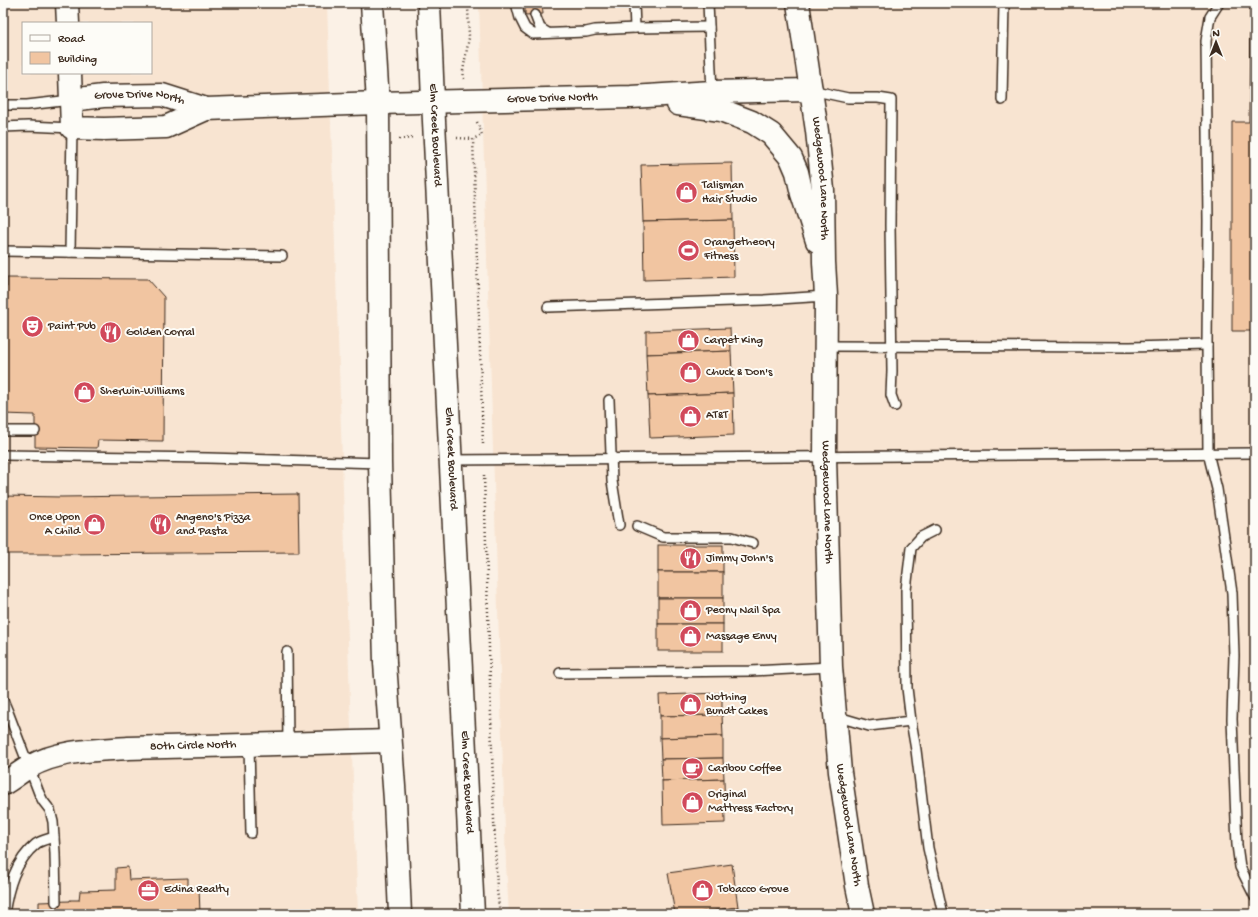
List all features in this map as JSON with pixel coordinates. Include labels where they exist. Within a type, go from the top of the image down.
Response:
[{"type":"street","points":[[67,3],[68,22]]},
{"type":"street","points":[[372,3],[378,103],[380,463],[385,663],[395,800],[400,914]]},
{"type":"street","name":"Elm Creek Boulevard","points":[[430,3],[433,101],[473,914]]},
{"type":"street","points":[[798,3],[811,90]]},
{"type":"street","points":[[70,74],[72,128]]},
{"type":"street","name":"Grove Drive North","points":[[71,100],[103,96],[162,95],[206,109],[433,101],[631,97],[712,92],[811,90]]},
{"type":"street","name":"Wedgewood Lane North","points":[[811,90],[823,190],[826,296],[825,457],[831,667],[840,772],[857,886],[863,914]]},
{"type":"street","points":[[631,97],[721,110],[752,122],[771,134],[791,158],[797,172],[802,194],[824,262]]},
{"type":"street","name":"Grove Drive North","points":[[72,128],[104,129],[166,127],[206,109]]},
{"type":"street","name":"80th Circle North","points":[[3,784],[29,767],[46,760],[64,755],[94,750],[390,741]]},
{"type":"lane","points":[[516,3],[520,18],[525,28],[533,34],[635,28],[709,27]]},
{"type":"lane","points":[[634,3],[635,28]]},
{"type":"lane","points":[[708,3],[712,92]]},
{"type":"lane","points":[[1002,100],[1004,3]]},
{"type":"lane","points":[[1219,3],[1210,17],[1206,41],[1208,453],[1217,489],[1232,593],[1236,845],[1240,867],[1255,897]]},
{"type":"lane","points":[[535,15],[540,28],[548,33]]},
{"type":"lane","points":[[811,90],[848,98],[878,98],[891,100],[891,395],[895,406]]},
{"type":"lane","points":[[3,105],[27,105],[71,100]]},
{"type":"lane","points":[[3,127],[28,126],[72,128],[70,252]]},
{"type":"lane","points":[[3,251],[282,256]]},
{"type":"lane","points":[[548,307],[764,300],[826,296]]},
{"type":"lane","points":[[826,346],[1130,347],[1207,344]]},
{"type":"lane","points":[[609,400],[612,481],[619,525]]},
{"type":"lane","points":[[3,431],[35,430]]},
{"type":"lane","points":[[450,460],[1255,453]]},
{"type":"lane","points":[[3,455],[208,458],[380,463]]},
{"type":"lane","points":[[637,526],[663,537],[732,537],[753,543]]},
{"type":"lane","points":[[935,530],[921,537],[911,548],[906,590],[907,688],[928,848],[943,914]]},
{"type":"lane","points":[[287,652],[288,744]]},
{"type":"lane","points":[[560,674],[751,671],[831,667]]},
{"type":"lane","points":[[3,700],[39,793],[50,810],[53,822],[54,837],[56,902]]},
{"type":"lane","points":[[835,716],[869,726],[911,721]]},
{"type":"lane","points":[[250,745],[251,833]]},
{"type":"lane","points":[[4,914],[10,883],[20,861],[37,843],[54,837]]},
{"type":"path","points":[[465,62],[469,38],[468,3]]},
{"type":"path","points":[[494,820],[497,890],[500,914]]},
{"type":"shaded area","points":[[3,3],[327,3],[358,914],[3,914]]},
{"type":"shaded area","points":[[479,3],[1255,3],[1255,914],[509,914],[506,865]]},
{"type":"building","points":[[525,3],[542,3],[543,14],[525,15]]},
{"type":"building","points":[[646,3],[687,3],[687,5],[646,6]]},
{"type":"building","points":[[1250,9],[1255,9],[1255,331],[1232,331],[1232,122],[1249,122]]},
{"type":"building","name":"Talisman Hair Studio","points":[[732,163],[733,220],[643,222],[641,165]]},
{"type":"building","name":"Orangetheory Fitness","points":[[733,220],[734,277],[644,280],[643,222]]},
{"type":"building","points":[[7,278],[148,279],[164,297],[163,441],[98,440],[97,448],[35,447],[35,415],[3,414],[3,287],[7,287]]},
{"type":"building","name":"Carpet King","points":[[730,328],[731,351],[646,354],[646,331]]},
{"type":"building","name":"Chuck & Don's","points":[[731,351],[733,393],[648,396],[646,354]]},
{"type":"building","name":"AT&T","points":[[733,393],[734,435],[650,438],[648,396]]},
{"type":"building","points":[[298,494],[299,552],[3,554],[3,496],[61,497]]},
{"type":"building","name":"Jimmy John's","points":[[658,545],[723,545],[723,572],[658,572]]},
{"type":"building","points":[[658,572],[723,572],[723,598],[658,598]]},
{"type":"building","name":"Peony Nail Spa","points":[[658,598],[723,598],[723,624],[658,624]]},
{"type":"building","name":"Massage Envy","points":[[658,624],[723,624],[723,651],[658,651]]},
{"type":"building","name":"Nothing Bundt Cakes","points":[[722,693],[722,715],[660,716],[659,695]]},
{"type":"building","points":[[722,715],[723,736],[660,738],[660,716]]},
{"type":"building","points":[[723,736],[723,758],[661,759],[660,738]]},
{"type":"building","name":"Caribou Coffee","points":[[723,758],[724,779],[662,781],[661,759]]},
{"type":"building","name":"Original Mattress Factory","points":[[724,779],[725,823],[663,825],[662,781]]},
{"type":"building","name":"Tobacco Grove","points":[[732,864],[738,907],[690,914],[675,914],[668,873]]},
{"type":"building","name":"Edina Realty","points":[[128,867],[129,880],[188,878],[188,887],[199,887],[200,914],[39,914],[39,902],[79,900],[80,891],[116,890],[116,868]]},
{"type":"building","points":[[738,907],[739,914],[690,914]]},
{"type":"place","name":"Talisman Hair Studio","points":[[687,193]]},
{"type":"place","name":"Orangetheory Fitness","points":[[689,250]]},
{"type":"place","name":"Paint Pub","points":[[32,327]]},
{"type":"place","name":"Golden Corral","points":[[110,333]]},
{"type":"place","name":"Carpet King","points":[[688,341]]},
{"type":"place","name":"Chuck & Don's","points":[[690,373]]},
{"type":"place","name":"Sherwin-Williams","points":[[85,392]]},
{"type":"place","name":"AT&T","points":[[691,416]]},
{"type":"place","name":"Once Upon A Child","points":[[95,525]]},
{"type":"place","name":"Angeno's Pizza and Pasta","points":[[160,525]]},
{"type":"place","name":"Jimmy John's","points":[[690,559]]},
{"type":"place","name":"Peony Nail Spa","points":[[690,611]]},
{"type":"place","name":"Massage Envy","points":[[690,637]]},
{"type":"place","name":"Nothing Bundt Cakes","points":[[691,705]]},
{"type":"place","name":"Caribou Coffee","points":[[692,769]]},
{"type":"place","name":"Original Mattress Factory","points":[[693,802]]},
{"type":"place","name":"Edina Realty","points":[[148,890]]},
{"type":"place","name":"Tobacco Grove","points":[[703,890]]}]
